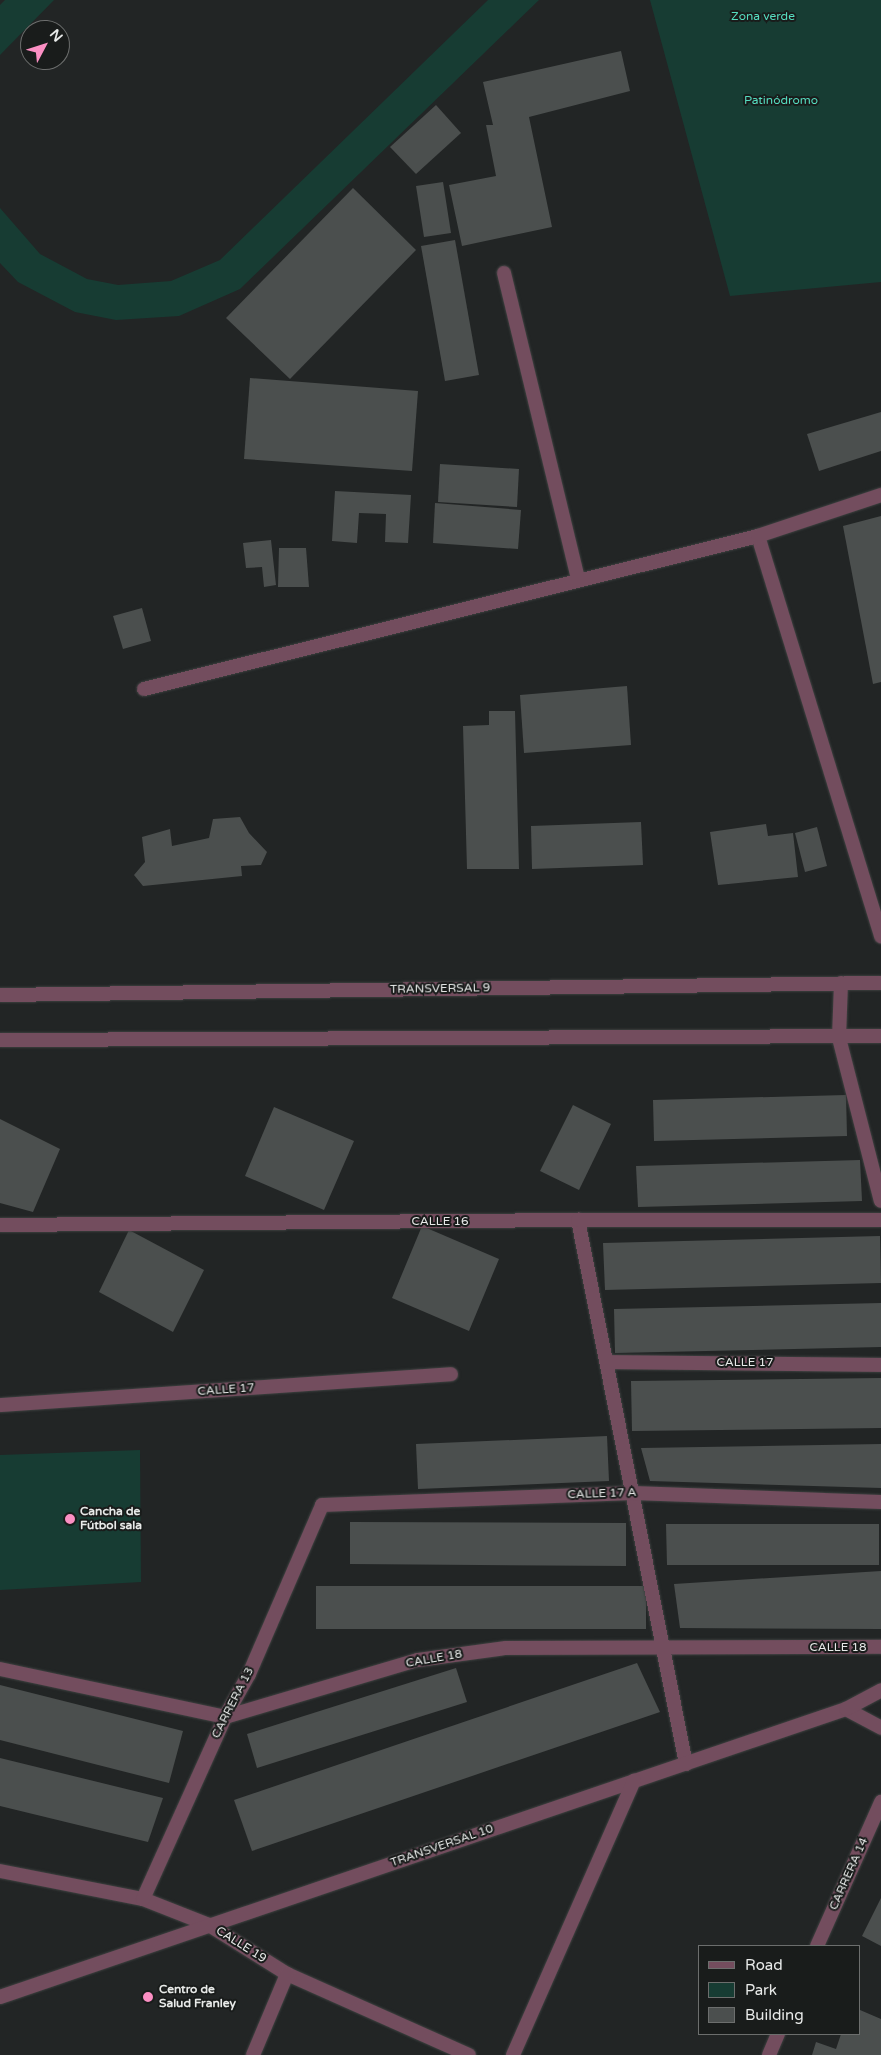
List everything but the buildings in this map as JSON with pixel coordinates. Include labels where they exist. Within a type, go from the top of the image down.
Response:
[{"type":"street","points":[[504,273],[578,580]]},
{"type":"street","points":[[144,689],[758,536],[881,495]]},
{"type":"street","points":[[758,536],[881,937]]},
{"type":"street","points":[[841,983],[839,1038],[881,1201]]},
{"type":"street","name":"TRANSVERSAL 9","points":[[0,995],[881,983]]},
{"type":"street","points":[[0,1040],[839,1038],[881,1036]]},
{"type":"street","points":[[578,1220],[608,1362],[686,1764]]},
{"type":"street","name":"CALLE 16","points":[[0,1226],[578,1220],[881,1220]]},
{"type":"street","name":"CALLE 17","points":[[608,1362],[881,1365]]},
{"type":"street","name":"CALLE 17","points":[[0,1405],[452,1374]]},
{"type":"street","name":"CALLE 17 A","points":[[322,1505],[633,1493],[881,1502]]},
{"type":"street","name":"CARRERA 13","points":[[143,1899],[225,1717],[249,1674],[322,1505]]},
{"type":"street","name":"CALLE 18","points":[[0,1669],[225,1717],[418,1660],[506,1648],[881,1647]]},
{"type":"street","name":"TRANSVERSAL 10","points":[[0,1996],[846,1709],[881,1690]]},
{"type":"street","points":[[846,1709],[881,1728]]},
{"type":"street","points":[[513,2055],[634,1781]]},
{"type":"street","name":"CARRERA 14","points":[[817,1945],[881,1802]]},
{"type":"street","name":"CALLE 19","points":[[0,1871],[143,1899],[209,1925],[287,1974],[470,2055]]},
{"type":"street","points":[[253,2055],[287,1974]]},
{"type":"street","points":[[769,2055],[778,2035]]},
{"type":"green space","points":[[5,0],[54,0],[34,20],[20,20],[20,35],[0,55],[0,5]]},
{"type":"green space","points":[[488,0],[539,0],[240,289],[179,316],[116,320],[75,312],[18,282],[0,263],[0,208],[40,254],[87,279],[118,285],[171,281],[220,260]]},
{"type":"green space","name":"Patinódromo","points":[[650,0],[881,0],[881,282],[730,296]]},
{"type":"green space","name":"Cancha de Fútbol sala","points":[[140,1450],[141,1582],[0,1590],[0,1455]]},
{"type":"place","name":"Cancha de Fútbol sala","points":[[70,1519]]},
{"type":"place","name":"Centro de Salud Franley","points":[[148,1997]]},
{"type":"park label","name":"Zona verde","points":[[763,17]]}]
